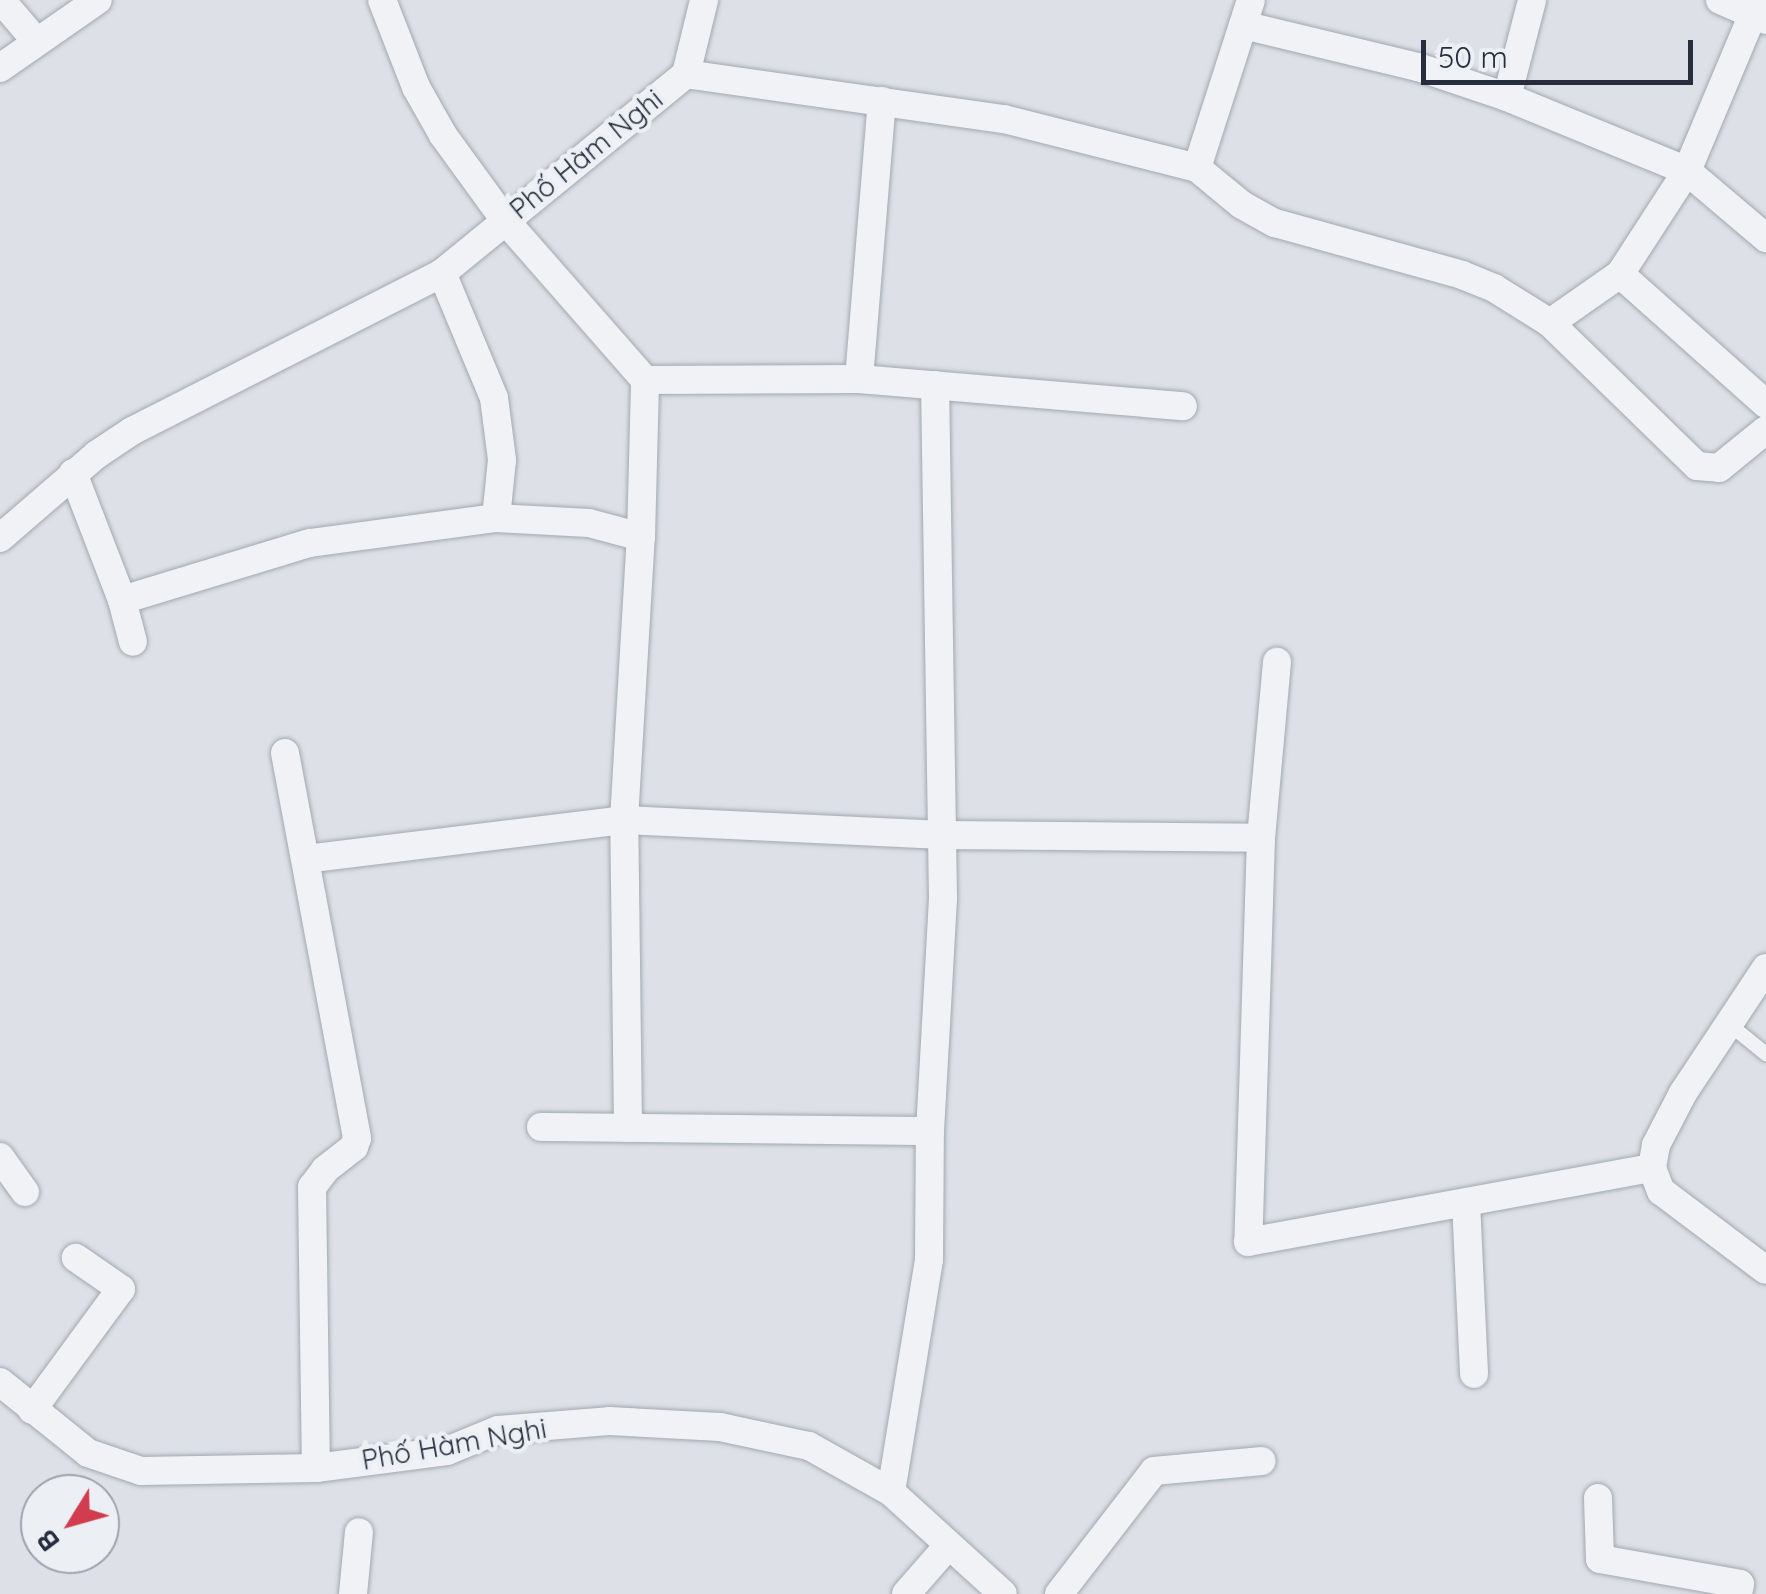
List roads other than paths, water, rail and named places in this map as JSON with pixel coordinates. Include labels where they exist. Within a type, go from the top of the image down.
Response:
[{"type":"street","points":[[1,0],[36,41]]},
{"type":"street","points":[[0,68],[98,0]]},
{"type":"street","points":[[382,0],[416,87],[443,136],[504,219],[645,380],[641,536],[624,820],[628,1128]]},
{"type":"street","points":[[686,74],[704,0]]},
{"type":"street","points":[[1507,96],[1532,0]]},
{"type":"street","points":[[1550,323],[1620,274],[1687,170],[1760,11],[1720,0]]},
{"type":"street","points":[[1766,238],[1687,170],[1507,96],[1246,13],[1197,168],[1242,205],[1274,223],[1462,274],[1550,323],[1697,466],[1719,468],[1766,430]]},
{"type":"street","name":"Phố Hàm Nghi","points":[[0,538],[73,473],[166,410],[442,273],[686,74],[1019,122],[1197,168]]},
{"type":"street","points":[[860,379],[882,101]]},
{"type":"street","points":[[442,273],[494,398],[502,460],[496,518]]},
{"type":"street","points":[[1620,274],[1766,404]]},
{"type":"street","points":[[645,380],[860,379],[1183,406]]},
{"type":"street","points":[[891,1492],[929,1260],[930,1131],[943,835],[935,385]]},
{"type":"street","points":[[73,473],[134,642]]},
{"type":"street","points":[[122,600],[238,561],[310,543],[496,518],[589,524],[641,536]]},
{"type":"street","points":[[1277,662],[1261,838],[1248,1242],[1652,1168]]},
{"type":"street","points":[[285,753],[358,1138],[354,1147],[326,1170],[312,1188],[316,1468]]},
{"type":"street","points":[[306,858],[624,820],[943,835],[1261,838]]},
{"type":"street","points":[[1766,968],[1656,1145],[1652,1168],[1662,1191],[1766,1270]]},
{"type":"street","points":[[541,1127],[930,1131]]},
{"type":"street","points":[[0,1157],[25,1192]]},
{"type":"street","points":[[1466,1203],[1474,1374]]},
{"type":"street","points":[[32,1410],[121,1289],[76,1258]]},
{"type":"street","name":"Phố Hàm Nghi","points":[[0,1382],[88,1453],[142,1471],[316,1468],[446,1451],[498,1430],[609,1421],[720,1426],[808,1446],[891,1492],[1003,1594]]},
{"type":"street","points":[[1059,1594],[1154,1471],[1262,1461]]},
{"type":"street","points":[[1598,1498],[1600,1559],[1740,1584],[1738,1594]]},
{"type":"street","points":[[354,1594],[360,1532]]},
{"type":"street","points":[[906,1594],[947,1547]]},
{"type":"lane","points":[[1728,1024],[1766,1054]]}]
